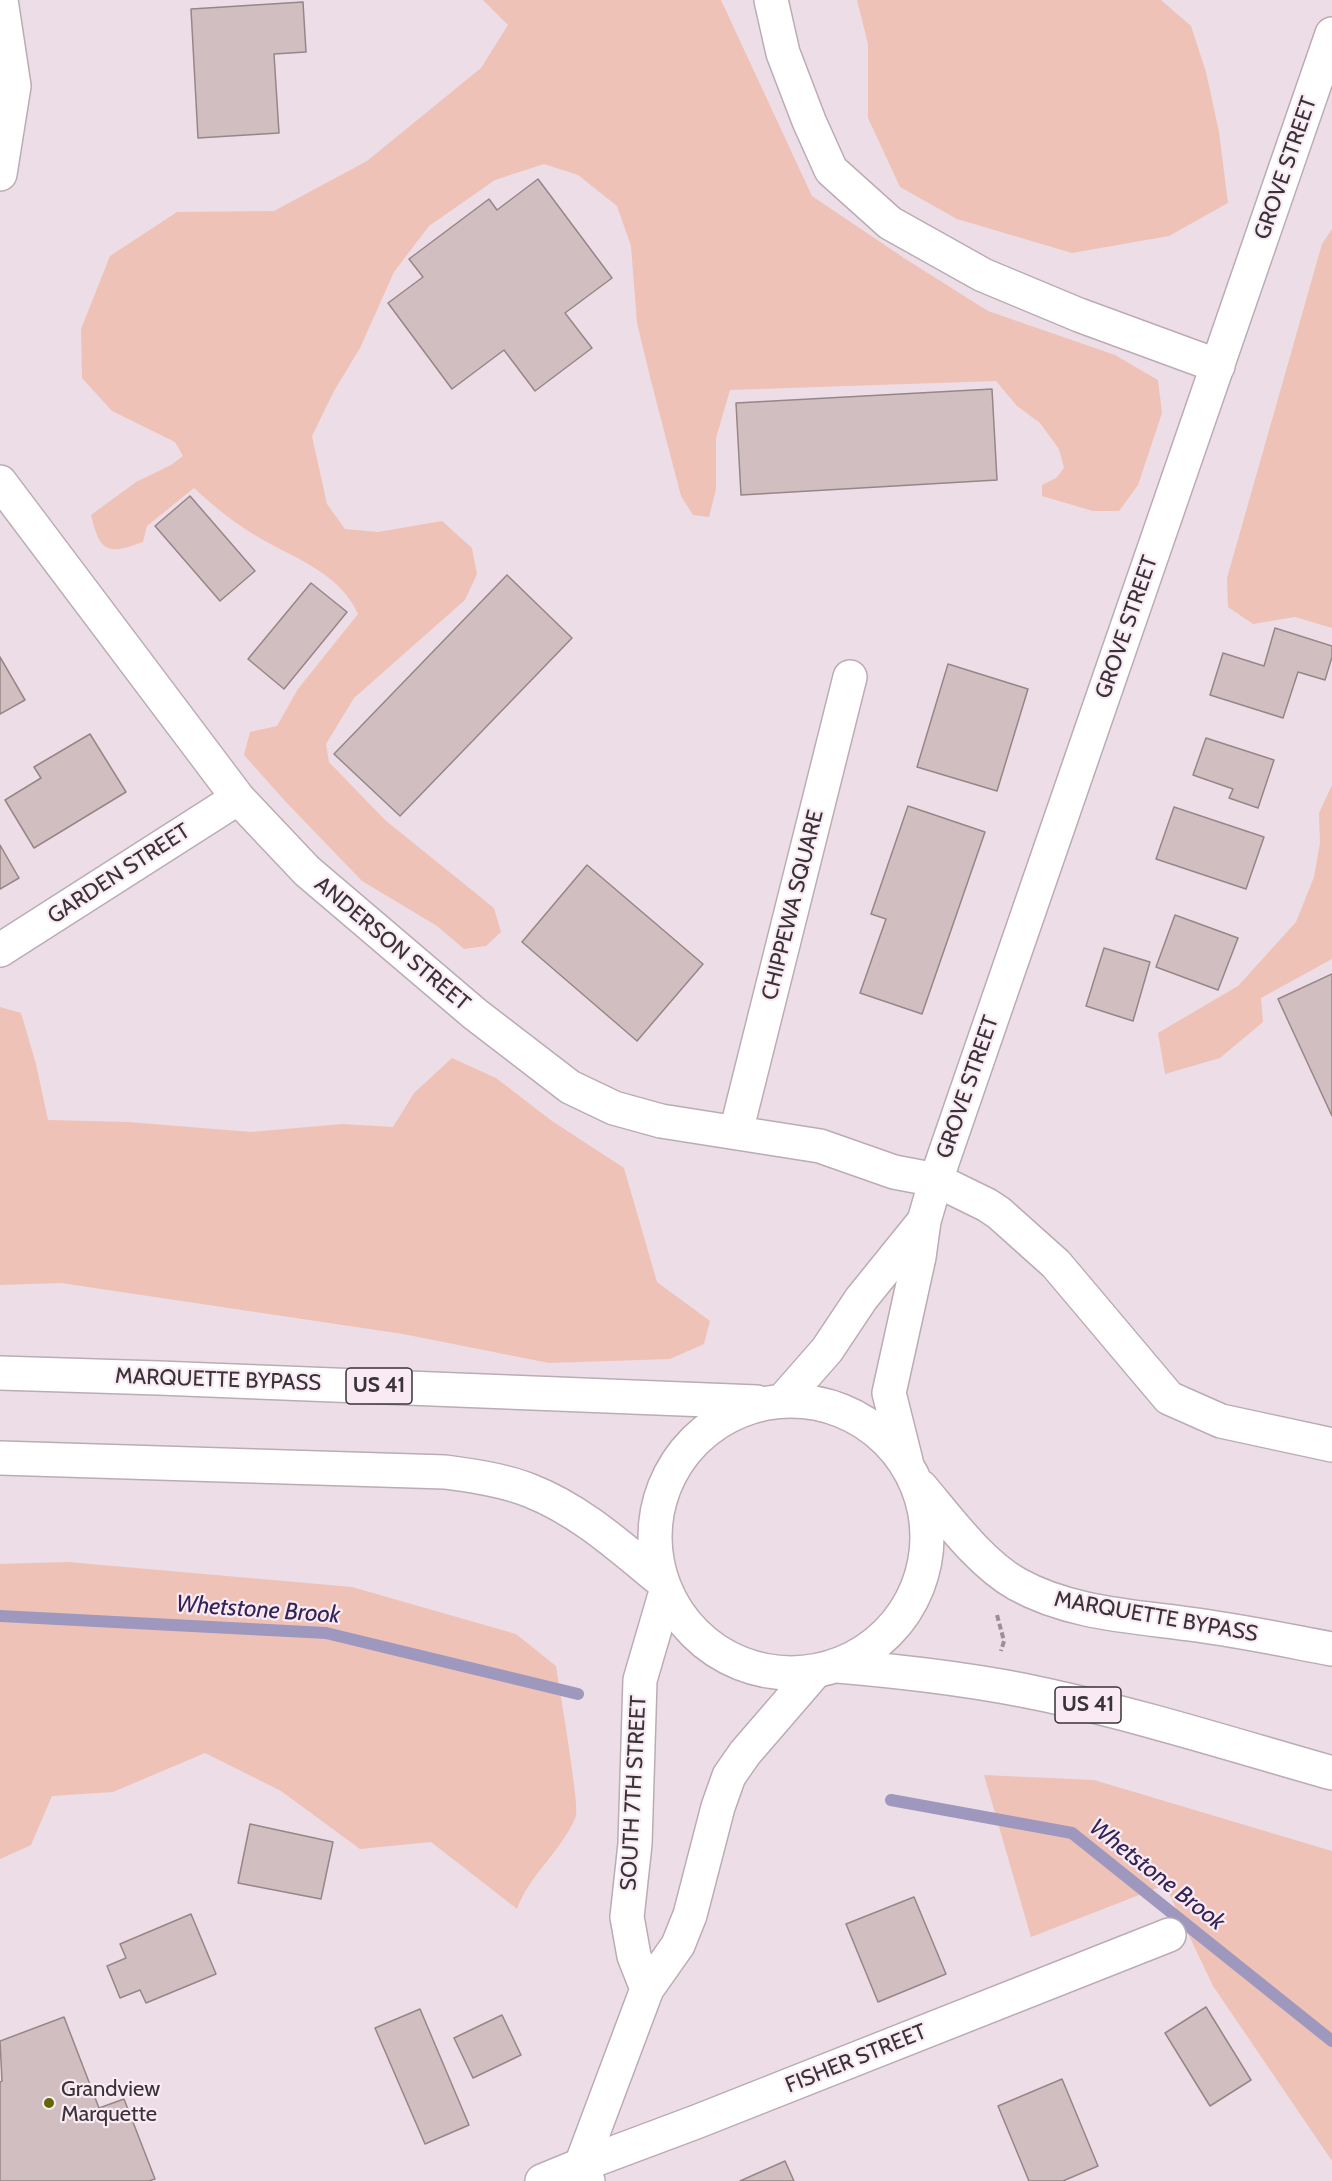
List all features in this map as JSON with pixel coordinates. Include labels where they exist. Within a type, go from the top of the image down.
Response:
[{"type":"main road","points":[[0,174],[14,86],[1,0]]},
{"type":"main road","points":[[771,0],[783,53],[831,170],[890,223],[983,275],[1079,315],[1218,366]]},
{"type":"main road","name":"GROVE STREET","points":[[826,1669],[875,1641],[898,1616],[916,1589],[926,1553],[926,1521],[889,1393],[919,1257],[924,1221],[936,1180],[1332,34]]},
{"type":"main road","name":"ANDERSON STREET","points":[[0,482],[238,798],[307,871],[359,917],[475,1014],[570,1087],[614,1108],[661,1121],[820,1146],[894,1172],[936,1180],[999,1213],[1056,1264],[1169,1398],[1221,1421],[1332,1445]]},
{"type":"main road","name":"CHIPPEWA SQUARE","points":[[736,1132],[850,677]]},
{"type":"main road","name":"GARDEN STREET","points":[[0,950],[238,798]]},
{"type":"main road","name":"GROVE STREET","points":[[772,1400],[827,1350],[861,1299],[924,1221]]},
{"type":"main road","name":"MARQUETTE BYPASS","points":[[0,1373],[772,1400]]},
{"type":"main road","name":"US 41","points":[[772,1400],[813,1401],[851,1412],[878,1431],[912,1472]]},
{"type":"main road","name":"SOUTH 7TH STREET","points":[[647,1989],[634,1956],[627,1917],[635,1844],[640,1680],[661,1587],[661,1507],[674,1475],[694,1447],[720,1423],[772,1400]]},
{"type":"main road","name":"US 41","points":[[0,1458],[445,1472],[492,1479],[530,1491],[562,1506],[604,1534],[661,1587],[682,1624],[704,1645],[735,1663],[770,1671],[826,1669],[932,1676],[1043,1694],[1107,1709],[1332,1773]]},
{"type":"main road","name":"MARQUETTE BYPASS","points":[[912,1472],[953,1524],[996,1569],[1015,1583],[1043,1596],[1068,1605],[1118,1615],[1260,1635],[1332,1649]]},
{"type":"main road","points":[[584,2173],[647,1989],[678,1945],[690,1916],[718,1807],[729,1776],[745,1752],[826,1669]]},
{"type":"main road","name":"FISHER STREET","points":[[542,2181],[584,2173],[696,2122],[1169,1935]]},
{"type":"path","points":[[996,1613],[1004,1641],[1001,1652]]},
{"type":"shaded area","points":[[483,0],[721,0],[812,196],[988,311],[1115,355],[1158,380],[1162,413],[1138,485],[1119,511],[1093,511],[1042,496],[1042,485],[1056,478],[1064,468],[1059,449],[1040,423],[1017,406],[996,381],[730,390],[716,438],[716,489],[709,517],[693,515],[681,496],[651,381],[637,323],[631,246],[617,206],[578,175],[544,164],[495,180],[429,226],[394,272],[360,348],[334,391],[312,436],[327,504],[345,529],[378,532],[442,521],[472,548],[477,574],[465,600],[354,698],[326,744],[329,762],[385,820],[494,908],[501,932],[486,946],[464,949],[437,926],[362,881],[244,755],[250,732],[277,726],[298,689],[358,614],[350,599],[339,587],[312,566],[245,529],[194,488],[147,526],[143,542],[121,549],[107,548],[102,544],[94,528],[91,515],[136,482],[171,465],[183,456],[175,442],[112,411],[82,378],[81,329],[110,256],[177,212],[274,211],[367,161],[481,68],[508,25]]},
{"type":"shaded area","points":[[857,0],[1161,0],[1191,26],[1206,72],[1219,132],[1228,203],[1169,236],[1072,253],[957,219],[900,187],[868,118],[868,44]]},
{"type":"shaded area","points":[[1332,229],[1332,628],[1295,617],[1253,624],[1228,607],[1227,578],[1322,244]]},
{"type":"shaded area","points":[[1332,785],[1332,959],[1261,998],[1263,1022],[1220,1058],[1165,1074],[1158,1033],[1238,986],[1296,922],[1314,877],[1320,843],[1319,813]]},
{"type":"shaded area","points":[[0,1007],[21,1013],[36,1064],[48,1120],[128,1122],[251,1132],[342,1124],[393,1127],[414,1093],[452,1058],[496,1078],[552,1121],[624,1168],[657,1282],[710,1321],[704,1344],[670,1359],[549,1363],[403,1334],[61,1283],[0,1285]]},
{"type":"shaded area","points":[[68,1562],[352,1587],[516,1634],[556,1666],[576,1808],[576,1816],[570,1829],[529,1885],[517,1909],[431,1842],[360,1849],[281,1791],[205,1753],[113,1792],[52,1796],[31,1845],[0,1859],[0,1564]]},
{"type":"shaded area","points":[[984,1775],[1094,1780],[1332,1851],[1332,2161],[1213,1986],[1165,1885],[1031,1937]]},
{"type":"building","points":[[303,2],[306,52],[274,54],[279,133],[198,138],[191,9]]},
{"type":"building","points":[[538,179],[612,278],[565,313],[592,348],[535,391],[504,350],[452,389],[388,303],[423,277],[409,259],[489,199],[497,210]]},
{"type":"building","points":[[992,389],[997,480],[741,495],[736,403]]},
{"type":"building","points":[[190,496],[255,571],[220,601],[155,526]]},
{"type":"building","points":[[507,575],[572,638],[400,816],[334,754]]},
{"type":"building","points":[[311,583],[347,612],[284,689],[248,659]]},
{"type":"building","points":[[1275,628],[1332,646],[1332,657],[1325,680],[1298,672],[1283,718],[1210,695],[1223,653],[1264,666]]},
{"type":"building","points":[[0,657],[25,700],[0,714]]},
{"type":"building","points":[[948,664],[1028,689],[997,791],[917,767]]},
{"type":"building","points":[[90,734],[126,792],[34,848],[5,800],[41,778],[34,767]]},
{"type":"building","points":[[1206,738],[1274,760],[1258,808],[1229,798],[1233,789],[1193,775]]},
{"type":"building","points":[[908,806],[985,832],[922,1014],[860,993],[886,919],[871,914]]},
{"type":"building","points":[[1174,807],[1264,837],[1246,889],[1156,859]]},
{"type":"building","points":[[0,845],[19,878],[0,889]]},
{"type":"building","points":[[587,865],[703,964],[637,1041],[522,942]]},
{"type":"building","points":[[1175,915],[1238,938],[1218,990],[1156,967]]},
{"type":"building","points":[[1104,948],[1150,962],[1133,1021],[1086,1006]]},
{"type":"building","points":[[1332,974],[1332,1116],[1278,999]]},
{"type":"building","points":[[250,1824],[333,1842],[321,1899],[238,1883]]},
{"type":"building","points":[[914,1897],[946,1974],[878,2002],[846,1924]]},
{"type":"building","points":[[191,1914],[216,1974],[146,2003],[140,1990],[120,1998],[107,1966],[126,1958],[120,1944]]},
{"type":"building","points":[[1206,2007],[1251,2080],[1210,2106],[1165,2033]]},
{"type":"building","points":[[420,2009],[469,2125],[425,2144],[375,2028]]},
{"type":"building","points":[[502,2015],[521,2055],[473,2078],[454,2038]]},
{"type":"building","name":"Grandview Marquette","points":[[64,2017],[99,2108],[124,2099],[155,2179],[149,2181],[0,2181],[0,2082],[2,2081],[0,2041]]},
{"type":"building","points":[[1062,2079],[1098,2166],[1063,2181],[1029,2181],[998,2106]]},
{"type":"building","points":[[785,2161],[794,2181],[740,2181]]},
{"type":"waterway","name":"Whetstone Brook","points":[[0,1616],[326,1633],[578,1694]]},
{"type":"waterway","name":"Whetstone Brook","points":[[891,1800],[1072,1833],[1332,2041]]},
{"type":"place","name":"Grandview Marquette","points":[[49,2103]]}]
